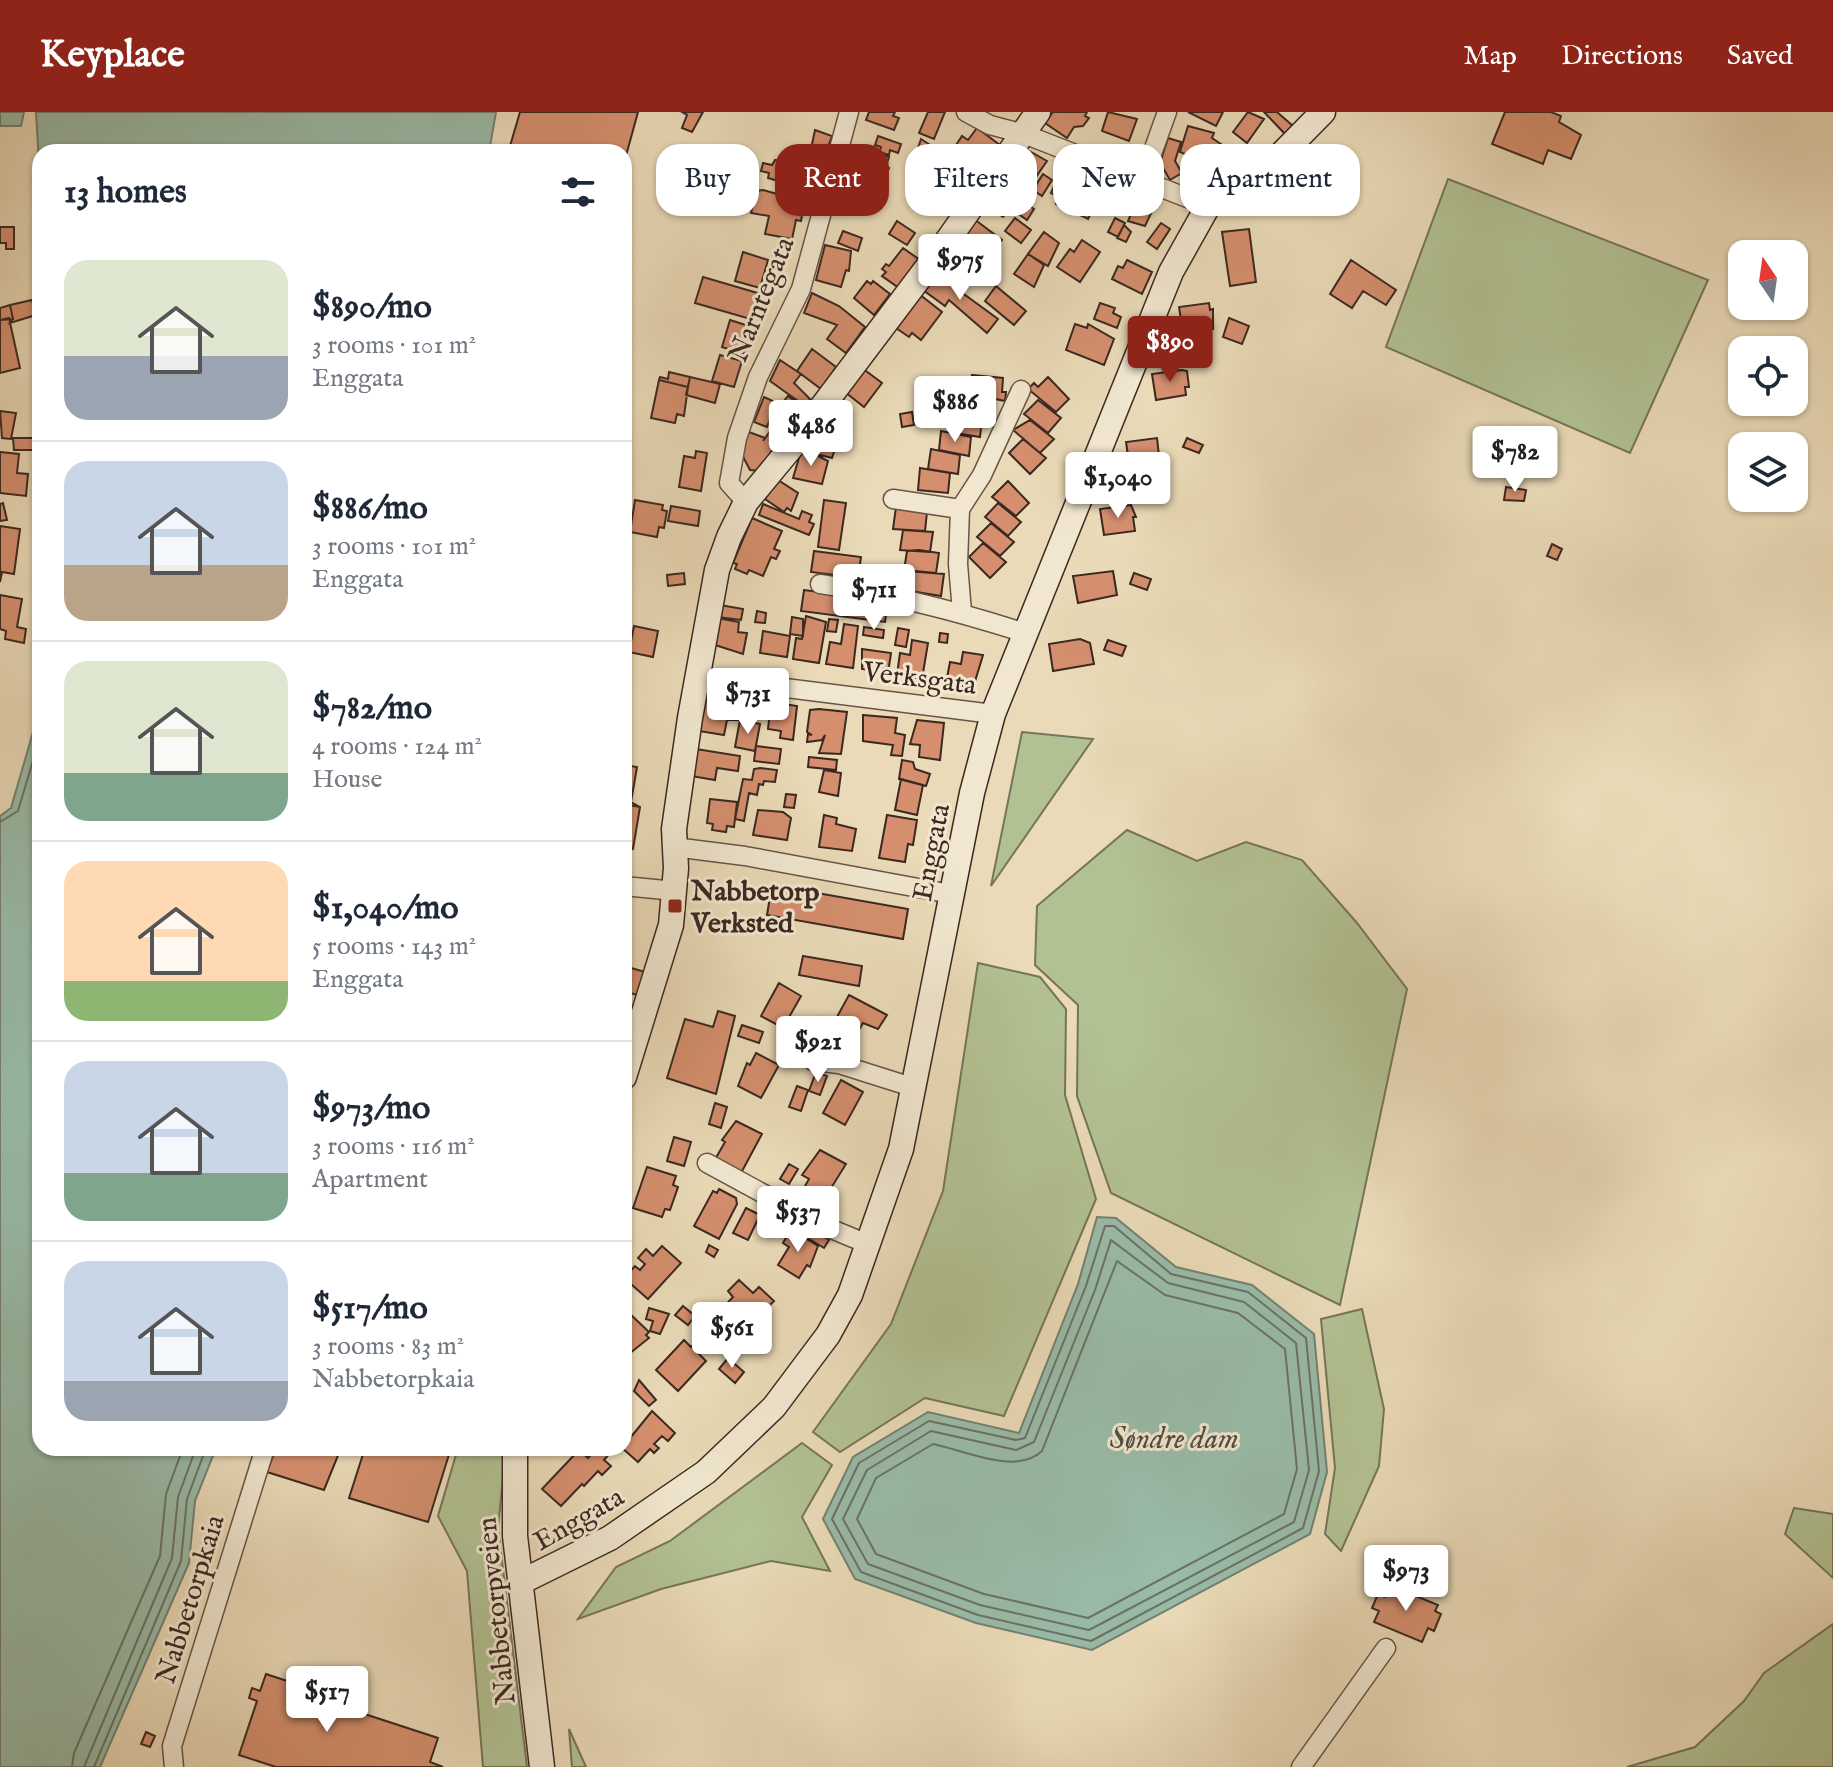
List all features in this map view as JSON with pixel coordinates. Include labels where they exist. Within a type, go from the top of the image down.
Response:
[{"type":"street","name":"Narntegata","points":[[746,502],[729,483],[737,438],[758,377],[801,289],[849,112]]},
{"type":"street","points":[[966,112],[990,125],[1053,145]]},
{"type":"street","points":[[632,1052],[663,955],[675,891],[674,829],[717,570],[746,502],[794,444],[1038,112]]},
{"type":"street","points":[[1156,144],[1167,112]]},
{"type":"street","points":[[1292,144],[1323,112]]},
{"type":"street","name":"Enggata","points":[[521,1582],[623,1529],[706,1472],[774,1407],[828,1335],[850,1295],[901,1149],[951,894],[993,714],[1171,272],[1202,216]]},
{"type":"street","points":[[962,612],[958,564],[960,509],[982,475],[1021,390]]},
{"type":"street","points":[[893,499],[960,509]]},
{"type":"street","points":[[820,584],[871,591],[962,612],[1025,633]]},
{"type":"street","name":"Verksgata","points":[[698,677],[993,714]]},
{"type":"street","points":[[674,847],[745,856],[951,894]]},
{"type":"street","points":[[632,887],[675,891]]},
{"type":"street","points":[[813,1061],[839,1064],[915,1088]]},
{"type":"street","points":[[707,1163],[817,1223],[870,1245]]},
{"type":"street","name":"Nabbetorpkaia","points":[[174,1767],[172,1746],[263,1456]]},
{"type":"street","name":"Nabbetorpveien","points":[[515,1456],[513,1489],[521,1582],[542,1767]]},
{"type":"street","points":[[1301,1767],[1386,1648]]},
{"type":"shaded area","points":[[1448,179],[1708,280],[1630,453],[1386,347]]},
{"type":"shaded area","points":[[1022,732],[1093,739],[991,886]]},
{"type":"shaded area","points":[[1127,830],[1197,861],[1246,842],[1302,860],[1357,923],[1407,989],[1340,1305],[1111,1193],[1077,1096],[1078,1005],[1035,965],[1037,906]]},
{"type":"shaded area","points":[[978,963],[1040,977],[1066,1009],[1065,1095],[1096,1199],[1004,1416],[925,1398],[840,1452],[813,1432],[891,1324],[943,1191]]},
{"type":"shaded area","points":[[1362,1309],[1384,1409],[1379,1466],[1341,1551],[1325,1534],[1335,1468],[1321,1319]]},
{"type":"shaded area","points":[[802,1443],[832,1465],[802,1517],[830,1571],[771,1561],[661,1589],[578,1619],[616,1567],[670,1541]]},
{"type":"shaded area","points":[[456,1456],[505,1456],[498,1528],[527,1767],[483,1767],[467,1571],[438,1516]]},
{"type":"shaded area","points":[[1794,1508],[1833,1514],[1833,1578],[1785,1534]]},
{"type":"shaded area","points":[[1833,1624],[1833,1767],[1627,1767],[1695,1747],[1744,1701],[1764,1673]]},
{"type":"shaded area","points":[[569,1729],[586,1767],[572,1767]]},
{"type":"water","points":[[0,112],[24,112],[21,126],[0,126]]},
{"type":"water","points":[[36,112],[496,112],[490,144],[38,144]]},
{"type":"water","points":[[32,736],[32,1456],[213,1456],[195,1501],[189,1563],[100,1767],[0,1767],[0,816],[11,808]]},
{"type":"water","name":"Søndre dam","points":[[1097,1217],[1116,1218],[1176,1267],[1252,1285],[1314,1334],[1327,1472],[1310,1534],[1092,1650],[976,1623],[855,1579],[823,1519],[853,1457],[928,1412],[1019,1433],[1078,1284]]},
{"type":"building","points":[[520,112],[638,112],[629,144],[511,144]]},
{"type":"building","points":[[682,112],[703,112],[692,132],[682,128],[687,115]]},
{"type":"building","points":[[869,112],[895,112],[893,116],[899,118],[894,130],[866,120]]},
{"type":"building","points":[[928,112],[945,112],[934,139],[919,133]]},
{"type":"building","points":[[1053,112],[1087,112],[1085,116],[1089,118],[1083,126],[1074,127],[1067,138],[1045,123]]},
{"type":"building","points":[[1108,112],[1137,119],[1129,141],[1102,131]]},
{"type":"building","points":[[1188,112],[1223,112],[1216,126]]},
{"type":"building","points":[[1248,112],[1264,119],[1247,143],[1233,132]]},
{"type":"building","points":[[1264,112],[1277,112],[1293,126],[1285,134]]},
{"type":"building","points":[[1505,112],[1551,112],[1561,116],[1559,122],[1581,135],[1571,159],[1548,150],[1543,164],[1492,144]]},
{"type":"building","points":[[1188,126],[1214,133],[1212,138],[1221,144],[1182,144]]},
{"type":"building","points":[[977,128],[999,144],[957,144],[962,136],[968,140]]},
{"type":"building","points":[[815,130],[832,136],[829,144],[812,144]]},
{"type":"building","points":[[878,136],[901,144],[898,153],[890,150],[889,155],[889,144],[875,144]]},
{"type":"building","points":[[1168,138],[1181,142],[1175,161],[1180,174],[1170,180],[1164,170],[1164,150]]},
{"type":"building","points":[[1037,155],[1047,161],[1037,175]]},
{"type":"building","points":[[775,160],[775,180],[768,178],[769,173],[761,171],[763,163],[772,165]]},
{"type":"building","points":[[1043,174],[1052,180],[1042,196],[1037,193],[1037,184]]},
{"type":"building","points":[[759,191],[775,193],[775,216],[802,216],[801,221],[796,220],[792,239],[765,234],[769,216],[759,214]]},
{"type":"building","points":[[1130,216],[1150,216],[1145,226],[1128,221]]},
{"type":"building","points":[[1015,218],[1031,230],[1021,243],[1005,231]]},
{"type":"building","points":[[1115,218],[1125,223],[1118,237],[1108,232]]},
{"type":"building","points":[[974,219],[1002,240],[983,265],[955,243]]},
{"type":"building","points":[[897,221],[915,233],[907,245],[889,234]]},
{"type":"building","points":[[1161,223],[1170,229],[1157,249],[1147,242]]},
{"type":"building","points":[[1124,225],[1131,232],[1126,242],[1117,238]]},
{"type":"building","points":[[0,227],[14,227],[14,249],[6,249],[6,243],[0,243]]},
{"type":"building","points":[[1249,229],[1256,282],[1230,286],[1222,232]]},
{"type":"building","points":[[843,231],[862,238],[858,251],[838,243]]},
{"type":"building","points":[[1044,232],[1059,243],[1048,266],[1028,254]]},
{"type":"building","points":[[1082,240],[1100,252],[1080,282],[1057,267],[1070,249],[1074,252]]},
{"type":"building","points":[[825,245],[851,251],[849,271],[846,270],[841,287],[816,280]]},
{"type":"building","points":[[903,248],[920,260],[899,288],[882,276],[886,272],[882,269],[886,264],[889,266]]},
{"type":"building","points":[[743,252],[768,260],[760,288],[735,281]]},
{"type":"building","points":[[1028,254],[1044,265],[1034,287],[1014,274]]},
{"type":"building","points":[[1127,260],[1152,272],[1142,294],[1112,279],[1118,266],[1123,268]]},
{"type":"building","points":[[1351,260],[1396,290],[1386,305],[1363,291],[1352,308],[1330,294]]},
{"type":"building","points":[[935,273],[998,319],[987,333],[949,300],[945,306],[923,290]]},
{"type":"building","points":[[703,277],[761,294],[754,320],[695,303]]},
{"type":"building","points":[[867,281],[871,284],[873,281],[890,294],[874,315],[854,298]]},
{"type":"building","points":[[996,286],[1026,311],[1014,325],[985,301]]},
{"type":"building","points":[[812,293],[839,306],[865,327],[846,353],[827,339],[837,325],[804,313]]},
{"type":"building","points":[[919,294],[942,312],[921,340],[912,333],[909,337],[896,328]]},
{"type":"building","points":[[32,300],[32,316],[10,323],[13,319],[10,305]]},
{"type":"building","points":[[1100,303],[1115,308],[1113,313],[1121,317],[1117,328],[1094,319]]},
{"type":"building","points":[[1209,303],[1210,310],[1213,309],[1213,329],[1183,333],[1179,307]]},
{"type":"building","points":[[10,305],[13,319],[0,320],[0,308]]},
{"type":"building","points":[[9,318],[20,368],[0,373],[0,320]]},
{"type":"building","points":[[1229,318],[1249,326],[1242,344],[1223,337]]},
{"type":"building","points":[[730,320],[752,327],[744,354],[722,347]]},
{"type":"building","points":[[1075,324],[1087,328],[1088,324],[1114,339],[1104,365],[1066,350]]},
{"type":"building","points":[[812,349],[836,367],[821,389],[797,371]]},
{"type":"building","points":[[720,355],[742,361],[734,387],[712,381]]},
{"type":"building","points":[[780,360],[801,374],[794,383],[810,399],[805,406],[770,381]]},
{"type":"building","points":[[862,368],[882,383],[864,407],[845,392]]},
{"type":"building","points":[[1187,371],[1189,387],[1185,387],[1186,395],[1156,400],[1152,374]]},
{"type":"building","points":[[669,372],[690,377],[688,387],[659,380],[660,377],[668,379]]},
{"type":"building","points":[[972,375],[1003,378],[1005,401],[970,394]]},
{"type":"building","points":[[690,377],[720,384],[715,403],[686,395]]},
{"type":"building","points":[[1048,377],[1069,399],[1056,412],[1028,389],[1034,383],[1038,387]]},
{"type":"building","points":[[659,380],[688,387],[684,416],[677,414],[675,423],[651,418]]},
{"type":"building","points":[[962,393],[992,399],[990,419],[960,413]]},
{"type":"building","points":[[788,396],[805,409],[790,428],[773,415]]},
{"type":"building","points":[[764,397],[777,403],[767,427],[754,422]]},
{"type":"building","points":[[1038,400],[1061,418],[1048,433],[1024,414]]},
{"type":"building","points":[[837,408],[843,412],[832,427],[826,423]]},
{"type":"building","points":[[0,411],[16,413],[11,439],[2,438]]},
{"type":"building","points":[[912,412],[914,425],[902,427],[900,414]]},
{"type":"building","points":[[952,412],[982,418],[980,437],[950,432]]},
{"type":"building","points":[[1030,420],[1054,439],[1040,453],[1013,430]]},
{"type":"building","points":[[826,424],[840,433],[832,458],[816,454]]},
{"type":"building","points":[[771,430],[782,436],[759,471],[750,470],[741,453],[749,432],[765,438],[763,441]]},
{"type":"building","points":[[941,431],[971,437],[969,456],[939,450]]},
{"type":"building","points":[[13,438],[32,438],[32,450],[14,450]]},
{"type":"building","points":[[1157,438],[1160,465],[1130,469],[1126,442]]},
{"type":"building","points":[[1187,438],[1203,445],[1199,453],[1183,447]]},
{"type":"building","points":[[1023,439],[1046,458],[1030,474],[1009,453]]},
{"type":"building","points":[[802,448],[828,461],[822,484],[793,478]]},
{"type":"building","points":[[931,449],[960,455],[958,474],[928,469]]},
{"type":"building","points":[[696,451],[707,453],[701,491],[679,487],[684,456],[695,458]]},
{"type":"building","points":[[0,452],[19,454],[17,473],[28,474],[26,496],[0,493]]},
{"type":"building","points":[[920,468],[950,473],[948,493],[918,490]]},
{"type":"building","points":[[778,480],[798,493],[791,511],[787,508],[784,512],[765,499]]},
{"type":"building","points":[[1008,481],[1029,503],[1016,516],[992,497]]},
{"type":"building","points":[[1506,487],[1526,490],[1524,501],[1504,500]]},
{"type":"building","points":[[635,500],[663,505],[662,510],[667,511],[664,528],[659,527],[657,537],[632,532]]},
{"type":"building","points":[[824,500],[846,503],[839,550],[818,547]]},
{"type":"building","points":[[3,503],[7,520],[0,521],[0,504]]},
{"type":"building","points":[[998,503],[1021,522],[1008,536],[985,517]]},
{"type":"building","points":[[763,504],[799,519],[802,511],[812,515],[809,522],[814,524],[809,535],[759,515]]},
{"type":"building","points":[[1131,505],[1136,517],[1133,517],[1135,531],[1104,535],[1100,509]]},
{"type":"building","points":[[671,506],[700,511],[698,526],[668,521]]},
{"type":"building","points":[[896,507],[927,512],[925,531],[893,529]]},
{"type":"building","points":[[752,518],[782,531],[774,549],[780,551],[776,559],[771,557],[763,576],[749,570],[747,574],[735,569],[737,564],[733,563]]},
{"type":"building","points":[[991,523],[1014,542],[1000,556],[977,537]]},
{"type":"building","points":[[0,526],[20,529],[14,574],[2,572],[0,582]]},
{"type":"building","points":[[903,530],[933,532],[930,552],[900,550]]},
{"type":"building","points":[[983,543],[1006,562],[990,578],[969,557]]},
{"type":"building","points":[[1552,544],[1562,549],[1557,560],[1547,556]]},
{"type":"building","points":[[814,551],[861,557],[858,578],[811,572]]},
{"type":"building","points":[[907,551],[939,553],[936,573],[904,570]]},
{"type":"building","points":[[907,571],[944,574],[941,596],[904,590]]},
{"type":"building","points":[[1113,571],[1117,595],[1078,603],[1073,576]]},
{"type":"building","points":[[684,573],[685,584],[668,586],[667,575]]},
{"type":"building","points":[[1134,573],[1151,579],[1147,590],[1130,584]]},
{"type":"building","points":[[804,590],[888,601],[885,622],[801,611]]},
{"type":"building","points":[[0,595],[22,599],[17,627],[26,629],[24,643],[5,639],[6,631],[0,629]]},
{"type":"building","points":[[720,605],[743,609],[741,620],[718,617]]},
{"type":"building","points":[[757,611],[766,613],[765,623],[755,622]]},
{"type":"building","points":[[806,616],[826,622],[819,663],[793,659],[796,638],[802,639]]},
{"type":"building","points":[[792,617],[803,619],[803,636],[790,634]]},
{"type":"building","points":[[717,618],[739,622],[738,632],[747,633],[743,654],[712,644]]},
{"type":"building","points":[[829,619],[838,620],[836,632],[827,631]]},
{"type":"building","points":[[844,624],[858,626],[853,668],[826,664],[830,642],[841,644]]},
{"type":"building","points":[[634,626],[658,631],[653,657],[632,653]]},
{"type":"building","points":[[864,627],[884,630],[883,638],[863,635]]},
{"type":"building","points":[[898,628],[909,630],[906,647],[895,645]]},
{"type":"building","points":[[763,631],[790,636],[787,657],[760,653]]},
{"type":"building","points":[[940,633],[948,634],[947,643],[939,642]]},
{"type":"building","points":[[1080,639],[1090,643],[1094,664],[1053,671],[1049,644]]},
{"type":"building","points":[[912,640],[928,643],[922,679],[897,675],[900,653],[910,655]]},
{"type":"building","points":[[1108,640],[1126,646],[1122,656],[1104,650]]},
{"type":"building","points":[[862,649],[891,653],[888,673],[862,669]]},
{"type":"building","points":[[963,652],[983,655],[973,688],[946,683],[950,662],[961,664]]},
{"type":"building","points":[[710,695],[742,699],[739,720],[727,720],[724,735],[699,731],[703,700]]},
{"type":"building","points":[[771,702],[797,706],[793,740],[780,738],[781,731],[768,729]]},
{"type":"building","points":[[810,710],[847,712],[841,754],[819,753],[825,735],[822,740],[807,742],[808,734],[812,735],[807,732]]},
{"type":"building","points":[[863,715],[897,718],[895,733],[905,735],[902,756],[891,755],[893,745],[863,741]]},
{"type":"building","points":[[740,720],[760,724],[755,751],[735,747]]},
{"type":"building","points":[[917,720],[944,723],[940,760],[919,757],[920,745],[910,744]]},
{"type":"building","points":[[756,746],[781,749],[779,764],[754,761]]},
{"type":"building","points":[[696,749],[740,756],[738,771],[717,768],[715,780],[691,776]]},
{"type":"building","points":[[809,757],[837,760],[836,770],[808,767]]},
{"type":"building","points":[[902,760],[913,762],[915,769],[930,774],[926,786],[899,779]]},
{"type":"building","points":[[632,766],[637,767],[632,796]]},
{"type":"building","points":[[754,769],[777,770],[775,782],[764,781],[763,785],[759,784],[757,795],[749,793],[744,821],[735,819],[743,779],[752,780]]},
{"type":"building","points":[[824,770],[841,773],[838,796],[819,792]]},
{"type":"building","points":[[901,779],[923,785],[917,815],[895,810]]},
{"type":"building","points":[[786,794],[796,795],[794,808],[784,807]]},
{"type":"building","points":[[710,799],[737,802],[734,827],[727,826],[726,832],[712,830],[713,824],[707,823]]},
{"type":"building","points":[[632,806],[640,807],[632,849]]},
{"type":"building","points":[[758,810],[783,812],[791,818],[787,840],[753,835]]},
{"type":"building","points":[[824,815],[837,818],[836,824],[856,829],[852,851],[819,847]]},
{"type":"building","points":[[887,815],[917,820],[913,845],[908,844],[905,862],[879,858]]},
{"type":"building","points":[[772,885],[908,909],[903,939],[767,915]]},
{"type":"building","points":[[803,956],[862,966],[859,986],[799,975]]},
{"type":"building","points":[[632,968],[645,972],[637,995],[632,993]]},
{"type":"building","points":[[779,983],[801,996],[783,1028],[761,1016]]},
{"type":"building","points":[[849,995],[887,1015],[878,1029],[863,1023],[854,1039],[832,1026]]},
{"type":"building","points":[[718,1011],[735,1016],[716,1094],[667,1078],[685,1019],[713,1027]]},
{"type":"building","points":[[742,1025],[763,1032],[759,1043],[738,1036]]},
{"type":"building","points":[[756,1053],[779,1065],[761,1098],[738,1086],[747,1063],[750,1065]]},
{"type":"building","points":[[816,1072],[827,1076],[820,1095],[809,1091]]},
{"type":"building","points":[[841,1080],[863,1092],[845,1125],[823,1113]]},
{"type":"building","points":[[797,1086],[808,1090],[801,1111],[789,1107]]},
{"type":"building","points":[[715,1103],[727,1107],[721,1128],[709,1124]]},
{"type":"building","points":[[736,1121],[762,1134],[740,1175],[714,1161],[725,1142],[722,1140]]},
{"type":"building","points":[[674,1137],[691,1142],[684,1166],[667,1161]]},
{"type":"building","points":[[820,1150],[846,1164],[815,1214],[795,1204],[809,1179],[802,1175]]},
{"type":"building","points":[[789,1164],[798,1169],[789,1184],[780,1179]]},
{"type":"building","points":[[647,1167],[676,1176],[673,1185],[678,1187],[670,1210],[665,1209],[662,1217],[633,1208]]},
{"type":"building","points":[[719,1189],[736,1198],[737,1204],[719,1239],[694,1226],[713,1191],[717,1193]]},
{"type":"building","points":[[746,1208],[760,1215],[748,1240],[733,1233]]},
{"type":"building","points":[[811,1228],[829,1240],[824,1248],[806,1237]]},
{"type":"building","points":[[791,1229],[818,1246],[810,1267],[807,1265],[799,1278],[778,1265],[789,1247],[783,1243]]},
{"type":"building","points":[[709,1245],[718,1250],[714,1257],[706,1252]]},
{"type":"building","points":[[662,1246],[681,1263],[648,1299],[632,1285],[632,1269],[635,1266],[640,1270],[645,1264],[638,1258],[646,1249],[653,1256]]},
{"type":"building","points":[[739,1280],[753,1293],[759,1287],[774,1301],[767,1308],[762,1303],[737,1329],[719,1312],[733,1297],[728,1291]]},
{"type":"building","points":[[683,1306],[695,1316],[688,1325],[675,1315]]},
{"type":"building","points":[[649,1308],[669,1314],[660,1334],[650,1331],[653,1321],[646,1319]]},
{"type":"building","points":[[632,1316],[649,1332],[646,1335],[649,1338],[632,1352]]},
{"type":"building","points":[[684,1340],[691,1347],[694,1344],[698,1348],[696,1351],[706,1361],[678,1391],[656,1370]]},
{"type":"building","points":[[728,1358],[744,1372],[735,1383],[719,1369]]},
{"type":"building","points":[[639,1380],[656,1400],[649,1406],[634,1391]]},
{"type":"building","points":[[652,1411],[675,1433],[668,1441],[662,1436],[654,1444],[659,1448],[654,1453],[650,1449],[638,1462],[631,1456],[632,1436]]},
{"type":"building","points":[[273,1456],[338,1456],[324,1490],[267,1472]]},
{"type":"building","points":[[362,1456],[449,1456],[428,1522],[349,1498]]},
{"type":"building","points":[[573,1456],[607,1456],[604,1460],[611,1466],[602,1475],[598,1471],[561,1506],[542,1489]]},
{"type":"building","points":[[1389,1585],[1438,1605],[1435,1611],[1441,1614],[1434,1631],[1428,1628],[1422,1642],[1374,1622],[1379,1611],[1372,1608],[1378,1594],[1385,1597]]},
{"type":"building","points":[[266,1674],[290,1682],[288,1689],[438,1738],[430,1762],[443,1767],[276,1767],[239,1755],[257,1701],[249,1698],[252,1688],[260,1691]]},
{"type":"building","points":[[146,1732],[155,1736],[150,1747],[141,1744]]},
{"type":"place","name":"Nabbetorp Verksted","points":[[675,906]]}]
